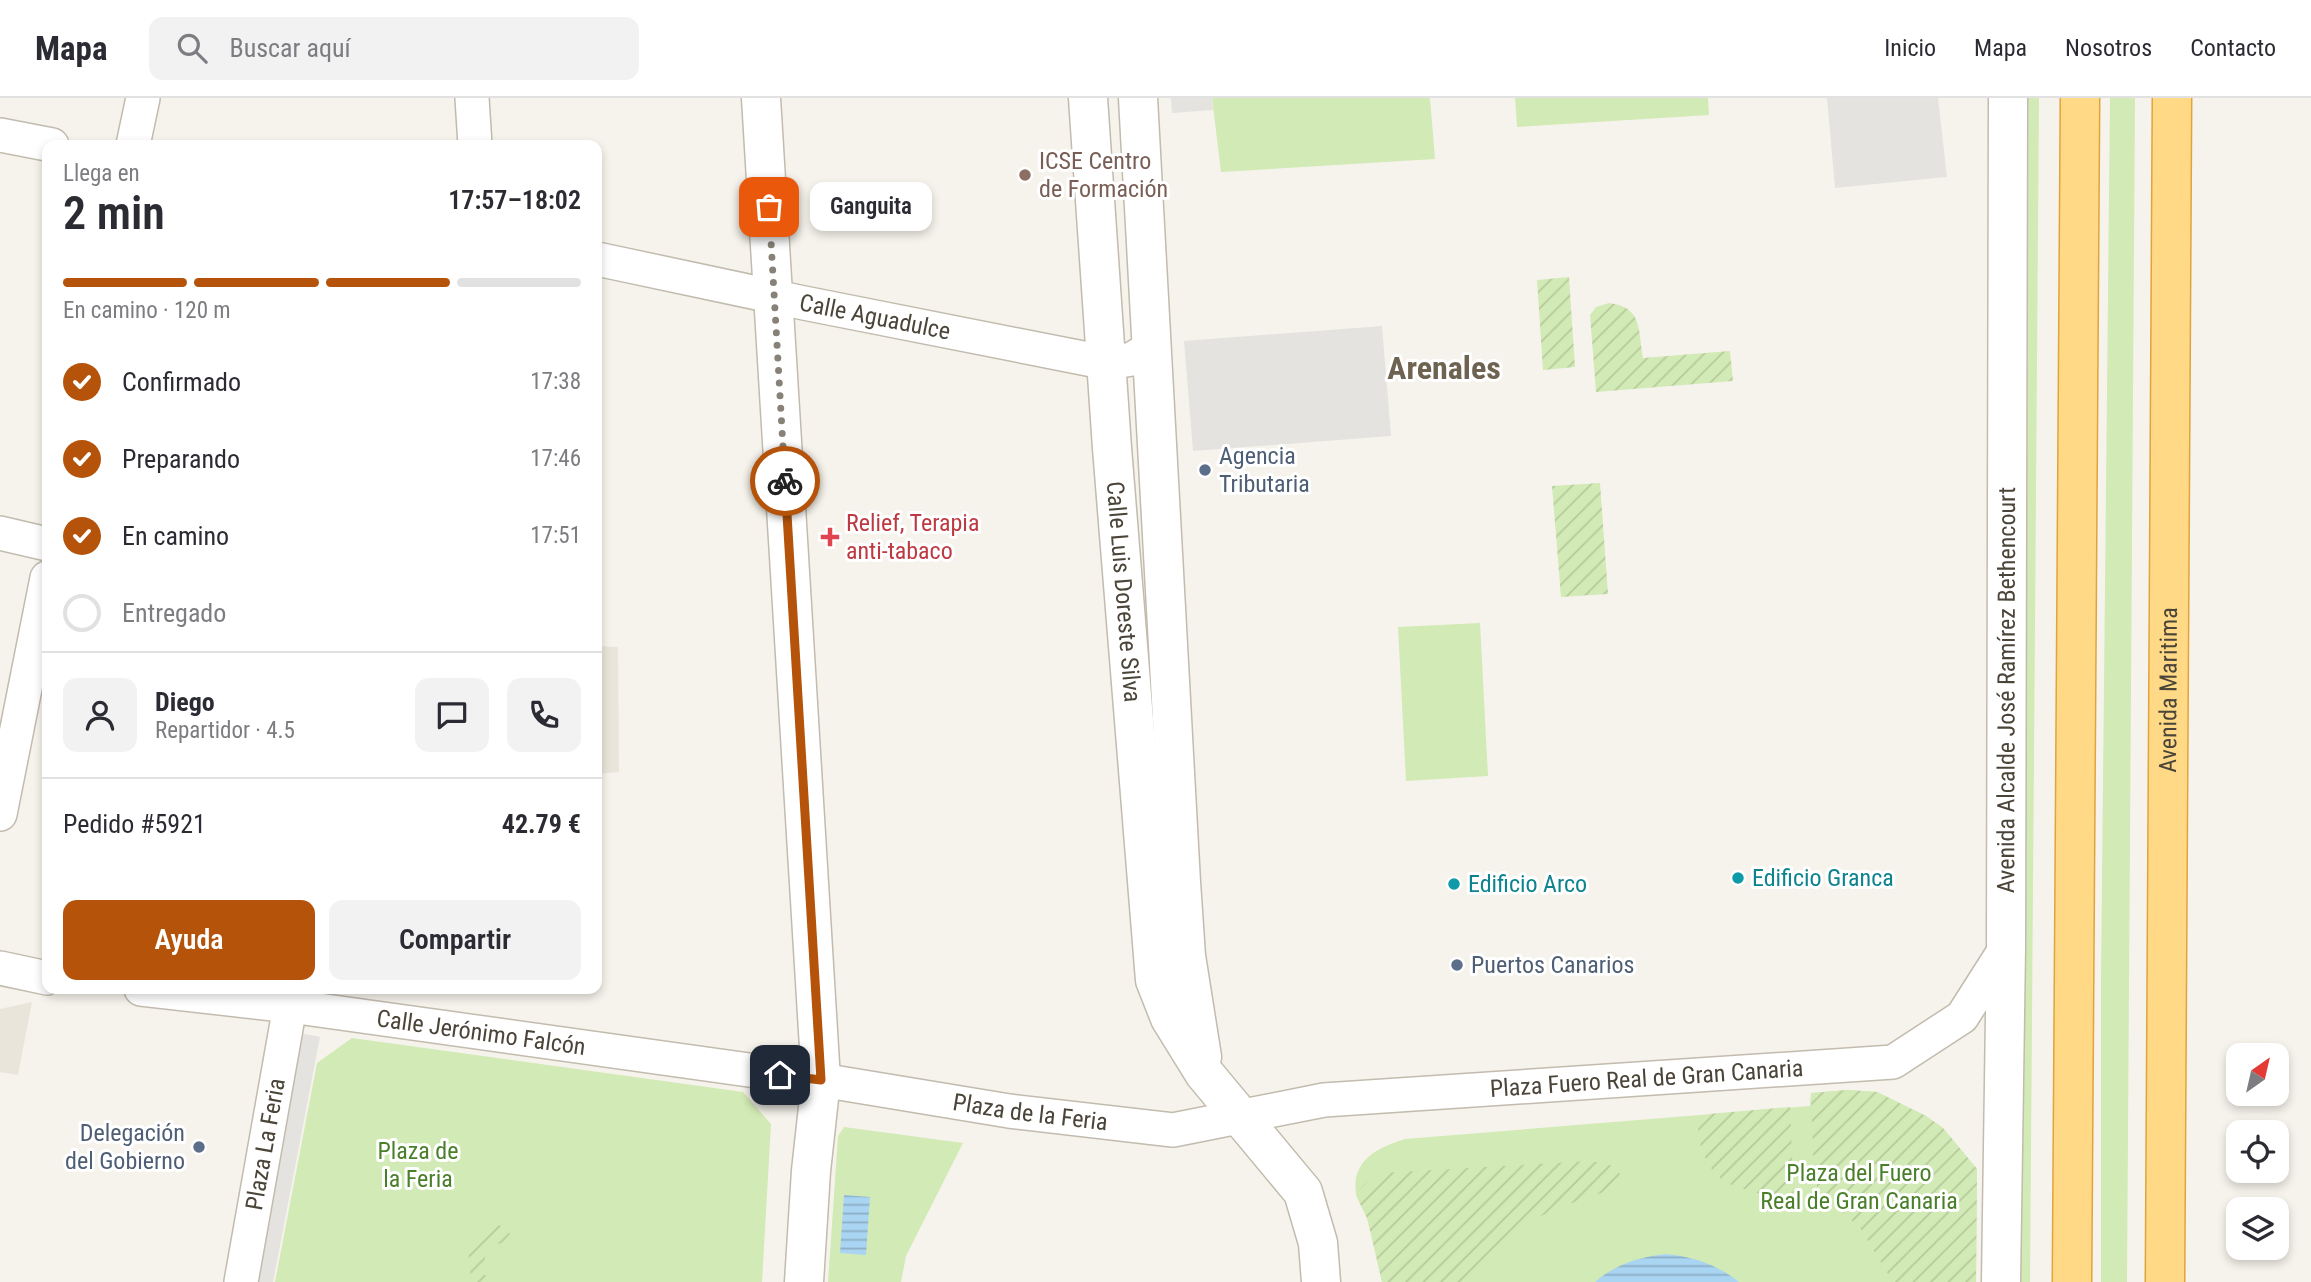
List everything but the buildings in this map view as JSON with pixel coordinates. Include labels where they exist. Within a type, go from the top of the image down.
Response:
[{"type":"highway","points":[[2073,1282],[2080,98]]},
{"type":"highway","name":"Avenida Maritima","points":[[2165,1282],[2172,98]]},
{"type":"street","points":[[134,140],[143,98]]},
{"type":"street","points":[[472,98],[475,140]]},
{"type":"street","points":[[761,98],[821,1080],[811,1171],[804,1282]]},
{"type":"street","name":"Calle Luis Doreste Silva","points":[[1088,98],[1112,448],[1155,980],[1170,1018],[1204,1073],[1303,1192],[1318,1243],[1321,1282]]},
{"type":"street","name":"Calle Luis Doreste Silva","points":[[1138,98],[1186,956],[1204,1073]]},
{"type":"street","name":"Avenida Alcalde José Ramírez Bethencourt","points":[[2001,1282],[2006,948],[2008,98]]},
{"type":"street","points":[[0,135],[42,143]]},
{"type":"street","name":"Calle Aguadulce","points":[[602,260],[1108,363],[1132,359],[1152,347]]},
{"type":"street","points":[[0,533],[42,543]]},
{"type":"street","points":[[0,814],[42,603]]},
{"type":"street","name":"Plaza Fuero Real de Gran Canaria","points":[[1238,1116],[1324,1100],[1893,1062],[1962,1017],[2006,948]]},
{"type":"street","points":[[0,968],[42,977]]},
{"type":"street","name":"Calle Jerónimo Falcón","points":[[185,994],[290,1006],[821,1080]]},
{"type":"street","name":"Plaza La Feria","points":[[241,1282],[290,1006]]},
{"type":"street","name":"Plaza de la Feria","points":[[821,1080],[1009,1111],[1173,1130],[1238,1116]]},
{"type":"shaded area","points":[[1171,98],[1212,98],[1213,110],[1172,113]]},
{"type":"shaded area","points":[[1827,98],[1938,98],[1947,177],[1835,188]]},
{"type":"shaded area","points":[[1382,326],[1391,436],[1193,451],[1184,341]]},
{"type":"shaded area","points":[[602,646],[618,647],[619,772],[602,774]]},
{"type":"shaded area","points":[[32,1002],[18,1075],[0,1072],[0,1009]]},
{"type":"shaded area","points":[[300,1033],[320,1037],[273,1282],[254,1282]]},
{"type":"green space","points":[[1212,98],[1430,98],[1435,159],[1221,172]]},
{"type":"green space","points":[[1515,98],[1708,98],[1709,115],[1517,127]]},
{"type":"green space","points":[[2023,98],[2039,98],[2030,1282],[2015,1282]]},
{"type":"green space","points":[[2110,98],[2135,98],[2127,1282],[2101,1282],[2101,979]]},
{"type":"green space","points":[[1569,277],[1575,367],[1543,370],[1537,280]]},
{"type":"green space","points":[[1609,303],[1628,309],[1633,315],[1639,329],[1643,358],[1730,351],[1733,381],[1596,392],[1590,315],[1596,307]]},
{"type":"green space","points":[[1600,483],[1608,594],[1561,597],[1552,486]]},
{"type":"green space","points":[[1480,623],[1488,776],[1406,781],[1398,627]]},
{"type":"green space","name":"Plaza de la Feria","points":[[352,1038],[743,1092],[771,1124],[762,1282],[275,1282],[317,1063]]},
{"type":"green space","name":"Plaza del Fuero Real de Gran Canaria","points":[[1848,1090],[1877,1092],[1926,1116],[1943,1128],[1977,1169],[1976,1282],[1382,1282],[1367,1218],[1356,1193],[1356,1182],[1362,1164],[1386,1146],[1405,1139],[1810,1106],[1811,1093]]},
{"type":"green space","points":[[1848,1090],[1877,1092],[1926,1116],[1943,1128],[1977,1169],[1976,1282],[1893,1282],[1860,1228],[1819,1190],[1814,1179],[1811,1093]]},
{"type":"green space","points":[[1790,1107],[1794,1202],[1729,1184],[1718,1176],[1705,1156],[1698,1134],[1698,1126],[1709,1114]]},
{"type":"green space","points":[[844,1127],[963,1143],[906,1256],[901,1282],[828,1282],[838,1136]]},
{"type":"green space","points":[[1591,1161],[1610,1165],[1621,1175],[1620,1184],[1529,1222],[1496,1247],[1464,1282],[1382,1282],[1367,1218],[1356,1195],[1377,1175]]},
{"type":"green space","points":[[496,1224],[507,1228],[510,1234],[503,1243],[492,1245],[485,1257],[483,1273],[493,1282],[473,1282],[469,1255],[474,1238],[479,1232]]},
{"type":"water","points":[[844,1195],[870,1197],[866,1255],[840,1253]]},
{"type":"water","points":[[1666,1254],[1704,1262],[1739,1282],[1595,1282],[1628,1262]]},
{"type":"way so far","points":[[769,207],[785,481]]},
{"type":"place","name":"ICSE Centro de Formación","points":[[1025,175]]},
{"type":"place","name":"Ganguita","points":[[769,207]]},
{"type":"place","name":"Agencia Tributaria","points":[[1205,470]]},
{"type":"place","name":"Relief, Terapia anti-tabaco","points":[[830,537]]},
{"type":"place","name":"Edificio Granca","points":[[1738,878]]},
{"type":"place","name":"Edificio Arco","points":[[1454,884]]},
{"type":"place","name":"Puertos Canarios","points":[[1457,965]]},
{"type":"place","name":"Delegación del Gobierno","points":[[199,1147]]},
{"type":"district","name":"Arenales","points":[[1444,368]]},
{"type":"route","points":[[780,1075],[821,1080],[785,481]]}]
